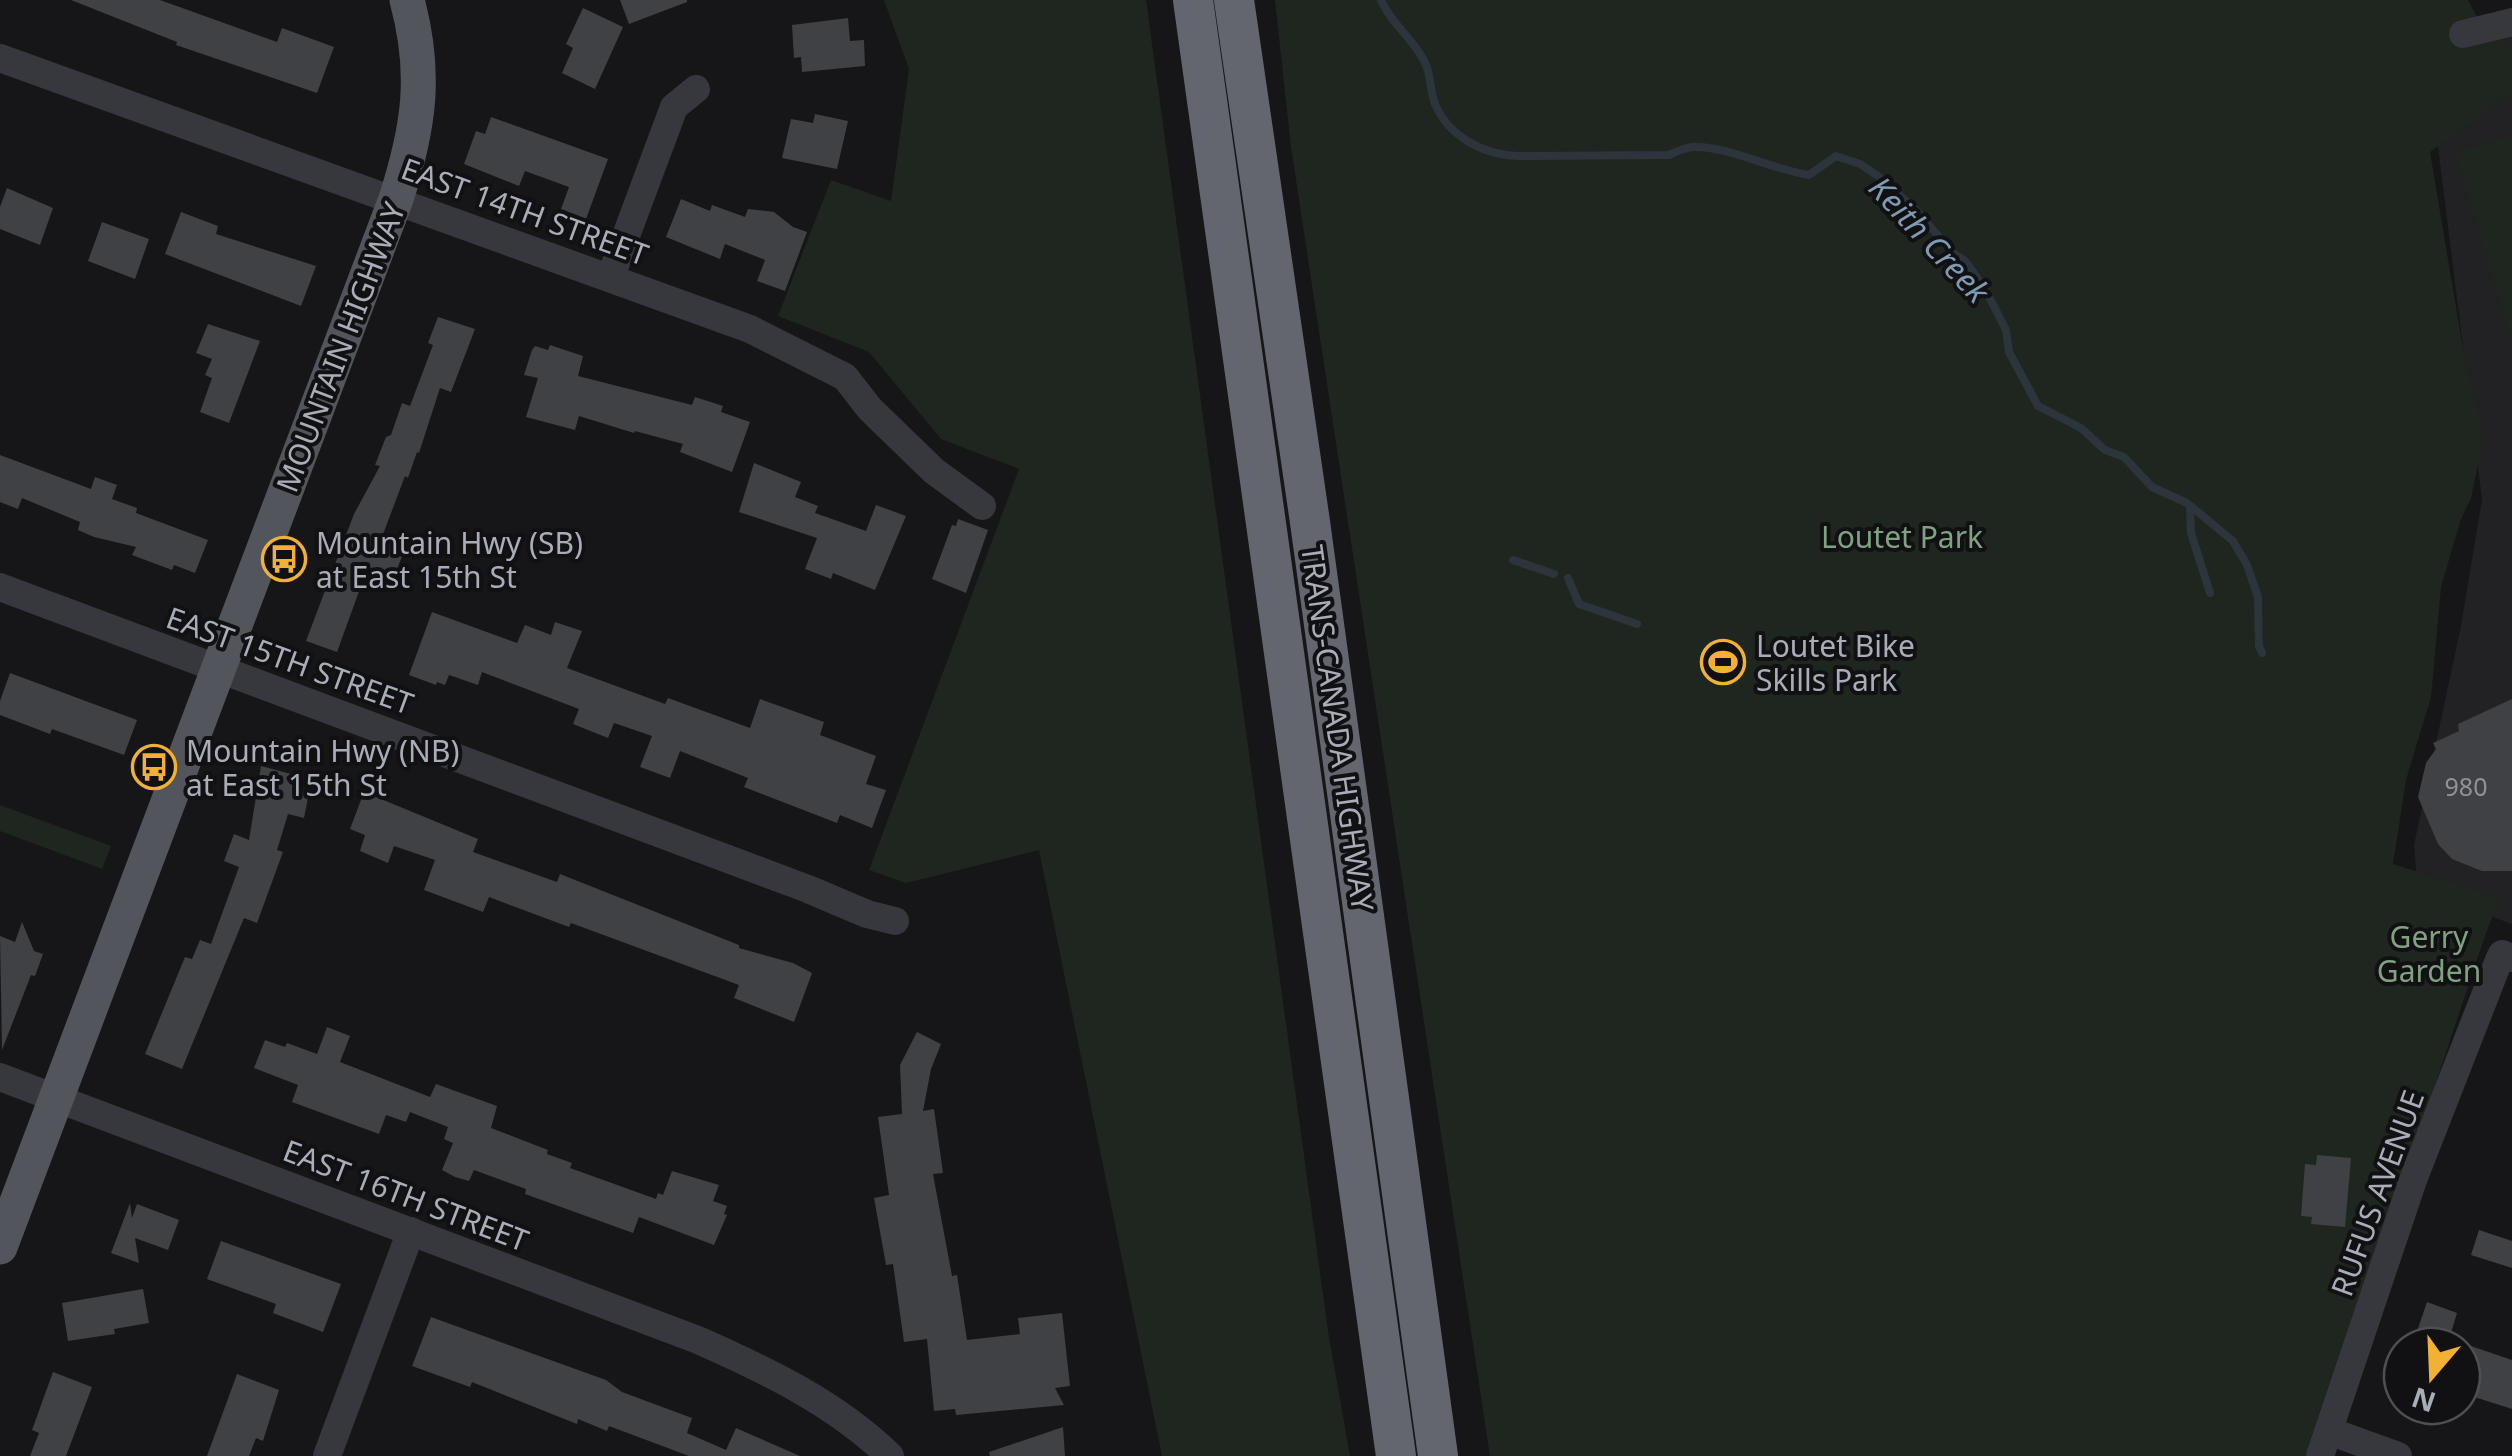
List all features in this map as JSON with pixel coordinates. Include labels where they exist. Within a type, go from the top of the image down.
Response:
[{"type":"highway","name":"TRANS-CANADA HIGHWAY","points":[[1193,0],[1396,1456]]},
{"type":"highway","name":"TRANS-CANADA HIGHWAY","points":[[1234,0],[1438,1456]]},
{"type":"highway","points":[[1246,88],[1252,0]]},
{"type":"main road","name":"MOUNTAIN HIGHWAY","points":[[0,1247],[396,198],[418,122],[420,89],[417,44],[407,0]]},
{"type":"street","points":[[2464,34],[2512,22]]},
{"type":"street","name":"EAST 14TH STREET","points":[[0,58],[750,329],[845,377],[870,409],[934,471],[982,506]]},
{"type":"street","points":[[611,276],[674,108],[696,88]]},
{"type":"street","name":"EAST 15TH STREET","points":[[0,587],[867,914],[895,920]]},
{"type":"street","name":"RUFUS AVENUE","points":[[2324,1444],[2413,1180],[2507,956]]},
{"type":"street","name":"EAST 16TH STREET","points":[[0,1078],[698,1340],[787,1380],[849,1420],[890,1456]]},
{"type":"street","points":[[327,1456],[411,1231]]},
{"type":"street","points":[[2324,1444],[2398,1456]]},
{"type":"shaded area","points":[[2512,29],[2512,924],[2418,890],[2414,845],[2460,631],[2482,499],[2429,74]]},
{"type":"green space","points":[[884,0],[1146,0],[1328,1331],[1350,1456],[1162,1456],[1039,850],[906,883],[869,870],[1019,469],[941,439],[869,352],[778,316],[831,180],[891,201],[909,69]]},
{"type":"green space","name":"Loutet Park","points":[[1275,0],[2468,0],[2484,30],[2512,48],[2512,92],[2430,152],[2462,343],[2483,440],[2471,498],[2441,587],[2431,697],[2406,780],[2393,864],[2500,898],[2311,1456],[1490,1456],[1291,147]]},
{"type":"green space","points":[[2512,135],[2512,342],[2455,152]]},
{"type":"green space","points":[[0,805],[111,846],[102,869],[0,831]]},
{"type":"building","points":[[71,0],[160,0],[277,42],[282,28],[334,47],[317,93],[176,45],[177,42]]},
{"type":"building","points":[[620,0],[687,0],[687,2],[629,24]]},
{"type":"building","points":[[583,8],[623,27],[595,89],[562,73],[573,48],[566,44]]},
{"type":"building","points":[[848,18],[850,41],[864,40],[865,66],[802,72],[801,57],[794,58],[792,25]]},
{"type":"building","points":[[815,114],[848,121],[837,169],[782,158],[791,119],[813,123]]},
{"type":"building","points":[[491,117],[608,159],[586,219],[561,209],[569,187],[525,171],[519,186],[464,164],[476,131],[485,134]]},
{"type":"building","points":[[7,188],[53,208],[40,245],[0,229],[0,207]]},
{"type":"building","points":[[681,199],[710,211],[712,205],[745,217],[748,209],[774,212],[807,232],[785,291],[757,281],[765,260],[725,244],[720,259],[666,237]]},
{"type":"building","points":[[181,212],[218,226],[216,234],[316,266],[301,306],[165,254]]},
{"type":"building","points":[[102,222],[149,239],[135,279],[88,261]]},
{"type":"building","points":[[438,317],[475,329],[451,392],[440,388],[419,453],[408,478],[405,476],[382,537],[406,546],[392,582],[366,572],[337,652],[306,641],[354,514],[380,466],[375,465],[386,437],[391,435],[402,403],[410,406],[433,345],[428,343]]},
{"type":"building","points":[[208,324],[260,341],[229,423],[200,412],[212,378],[205,375],[212,359],[196,353]]},
{"type":"building","points":[[550,345],[583,356],[578,376],[692,405],[695,397],[723,406],[721,412],[750,422],[732,472],[680,452],[683,444],[579,416],[575,430],[526,417],[538,378],[524,375],[532,350],[535,346],[548,350]]},
{"type":"building","points":[[0,455],[91,489],[95,477],[117,485],[112,499],[137,508],[136,513],[208,540],[195,573],[174,565],[172,570],[132,555],[136,547],[94,537],[78,530],[80,522],[22,498],[18,509],[0,502]]},
{"type":"building","points":[[754,463],[801,482],[795,497],[818,506],[815,513],[866,531],[876,505],[906,516],[875,590],[833,573],[831,579],[805,569],[817,538],[739,512]]},
{"type":"building","points":[[958,519],[988,530],[966,593],[932,579],[952,525],[956,526]]},
{"type":"building","points":[[432,612],[517,643],[525,625],[551,635],[555,622],[582,631],[567,668],[665,704],[668,698],[750,728],[760,699],[824,722],[820,735],[876,756],[866,784],[886,790],[872,828],[840,815],[837,823],[744,787],[748,778],[680,751],[670,778],[640,767],[652,736],[614,723],[608,738],[573,724],[579,709],[482,672],[478,685],[449,675],[445,685],[436,685],[409,675]]},
{"type":"building","points":[[10,673],[137,720],[124,755],[0,715],[0,701]]},
{"type":"building","points":[[2512,699],[2512,871],[2482,871],[2452,859],[2438,844],[2418,797],[2426,763],[2436,749],[2433,743],[2459,731],[2458,724]]},
{"type":"building","points":[[261,766],[291,774],[299,790],[309,793],[304,818],[288,814],[277,850],[283,852],[257,923],[244,918],[182,1069],[145,1054],[185,957],[192,959],[200,940],[211,944],[239,867],[224,861],[234,834],[249,840]]},
{"type":"building","points":[[364,792],[478,839],[473,852],[557,882],[560,874],[739,948],[793,963],[812,973],[794,1022],[734,998],[739,985],[571,923],[569,927],[489,897],[483,912],[424,890],[435,860],[394,846],[388,863],[360,851],[365,835],[350,829]]},
{"type":"building","points":[[22,922],[34,951],[43,954],[2,1050],[0,936],[15,942]]},
{"type":"building","points":[[327,1027],[350,1036],[340,1062],[430,1097],[436,1084],[497,1106],[491,1128],[548,1150],[547,1154],[572,1163],[570,1168],[656,1199],[658,1193],[663,1195],[672,1171],[719,1185],[713,1201],[727,1206],[727,1215],[714,1245],[639,1217],[633,1233],[525,1194],[526,1189],[474,1170],[469,1181],[455,1177],[442,1170],[453,1143],[444,1139],[448,1127],[410,1112],[406,1122],[386,1115],[379,1134],[292,1102],[298,1085],[254,1068],[265,1040],[317,1054]]},
{"type":"building","points":[[917,1032],[941,1044],[931,1069],[923,1111],[934,1109],[943,1173],[933,1174],[952,1276],[957,1275],[967,1340],[1020,1334],[1018,1318],[1062,1313],[1070,1386],[1055,1388],[1064,1405],[956,1415],[955,1409],[934,1411],[927,1339],[904,1342],[893,1264],[886,1265],[874,1198],[889,1195],[878,1117],[902,1114],[900,1065]]},
{"type":"building","points":[[2317,1155],[2351,1158],[2345,1227],[2311,1224],[2312,1217],[2301,1216],[2305,1164],[2316,1165]]},
{"type":"building","points":[[130,1203],[132,1218],[137,1204],[179,1220],[168,1250],[135,1238],[139,1263],[111,1253]]},
{"type":"building","points":[[2479,1230],[2512,1241],[2512,1268],[2471,1255]]},
{"type":"building","points":[[221,1241],[341,1284],[323,1332],[273,1313],[276,1304],[207,1279]]},
{"type":"building","points":[[143,1289],[149,1323],[114,1329],[115,1334],[68,1341],[62,1303]]},
{"type":"building","points":[[2427,1302],[2457,1313],[2453,1326],[2419,1326]]},
{"type":"building","points":[[431,1317],[606,1380],[622,1392],[692,1418],[687,1433],[726,1450],[736,1428],[800,1456],[689,1456],[609,1426],[607,1431],[578,1419],[577,1424],[472,1382],[470,1387],[412,1366]]},
{"type":"building","points":[[2482,1350],[2512,1360],[2512,1409],[2482,1399]]},
{"type":"building","points":[[53,1372],[92,1387],[66,1456],[30,1456],[39,1433],[32,1430]]},
{"type":"building","points":[[237,1374],[279,1390],[263,1441],[256,1438],[249,1456],[207,1456]]},
{"type":"building","points":[[1063,1427],[1065,1456],[990,1456],[989,1452]]},
{"type":"waterway","name":"Keith Creek","points":[[1381,0],[1422,56],[1441,116],[1458,135],[1480,148],[1518,156],[1669,155],[1705,147],[1809,175],[1836,156],[1860,164],[1878,176],[1966,262],[1985,289],[2006,330],[2009,352],[2038,406],[2081,428],[2105,450],[2124,457],[2152,487],[2187,503],[2233,541],[2247,565],[2258,597],[2262,653]]},
{"type":"waterway","points":[[2190,509],[2191,533],[2210,593]]},
{"type":"waterway","points":[[1513,560],[1554,574]]},
{"type":"waterway","points":[[1568,578],[1579,604],[1637,624]]},
{"type":"place","name":"Mountain Hwy (SB) at East 15th St","points":[[284,559]]},
{"type":"place","name":"Loutet Bike Skills Park","points":[[1723,662]]},
{"type":"place","name":"Mountain Hwy (NB) at East 15th St","points":[[154,767]]},
{"type":"park label","name":"Gerry Garden","points":[[2429,953]]}]
